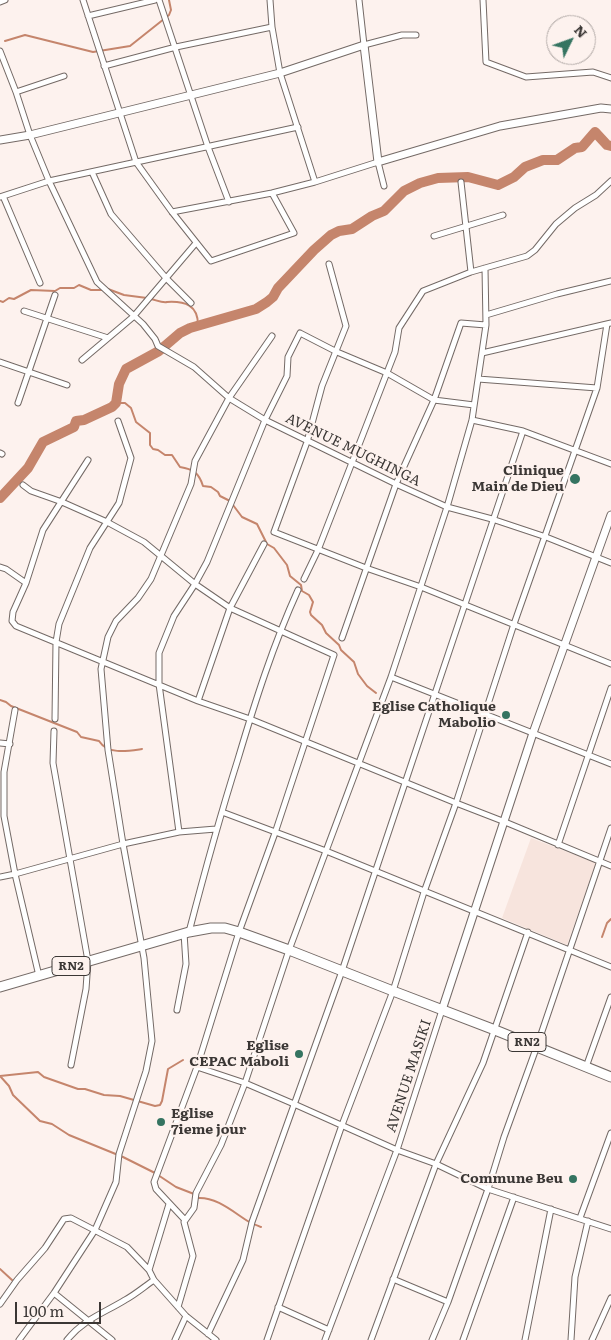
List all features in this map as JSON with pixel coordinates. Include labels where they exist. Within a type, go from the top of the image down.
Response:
[{"type":"highway","name":"RN2","points":[[0,987],[186,932],[225,928],[289,950],[537,1046],[611,1078]]},
{"type":"street","points":[[0,2],[5,0]]},
{"type":"street","points":[[83,0],[136,162],[172,212],[211,260],[294,233],[272,193]]},
{"type":"street","points":[[88,16],[157,0],[176,47],[208,147],[229,202]]},
{"type":"street","points":[[270,0],[272,27],[280,73],[315,182]]},
{"type":"street","points":[[359,0],[378,162],[384,186]]},
{"type":"street","points":[[483,0],[486,62],[526,77],[593,72],[611,78]]},
{"type":"street","points":[[104,66],[176,47],[272,27]]},
{"type":"street","points":[[0,140],[30,135],[280,73],[364,45],[402,35],[416,35]]},
{"type":"street","points":[[0,50],[30,135],[49,181],[97,282],[133,317]]},
{"type":"street","points":[[16,92],[64,76]]},
{"type":"street","points":[[172,212],[272,193],[315,182],[500,126],[601,108],[611,109]]},
{"type":"street","points":[[40,283],[2,197],[49,181],[298,127]]},
{"type":"street","points":[[92,172],[111,214],[166,278],[191,303]]},
{"type":"street","points":[[304,579],[318,550],[395,352],[399,328],[423,291],[471,272],[527,256],[535,250],[556,224],[575,208],[596,195],[611,181]]},
{"type":"street","points":[[461,182],[471,272]]},
{"type":"street","points":[[434,236],[503,215]]},
{"type":"street","points":[[82,360],[133,317],[196,243]]},
{"type":"street","points":[[328,264],[346,326],[322,386],[307,442],[274,532],[421,587],[611,664]]},
{"type":"street","points":[[178,1307],[193,1256],[184,1222],[194,1208],[195,1195],[221,1145],[245,1083],[289,950],[391,676],[447,507],[472,420],[486,325],[485,268]]},
{"type":"street","points":[[486,315],[557,294],[611,281]]},
{"type":"street","points":[[18,403],[56,295]]},
{"type":"street","points":[[24,310],[108,338]]},
{"type":"street","name":"AVENUE MUGHINGA","points":[[133,317],[143,324],[158,346],[194,367],[229,398],[307,442],[447,507],[492,519],[546,537],[611,562]]},
{"type":"street","points":[[342,638],[396,484],[434,400],[461,323],[486,325]]},
{"type":"street","points":[[267,1340],[342,1125],[393,991],[424,892],[456,803],[514,624],[597,388],[609,324],[482,354]]},
{"type":"street","points":[[179,832],[159,684],[159,653],[174,616],[207,562],[230,505],[234,500],[265,420],[287,376],[288,357],[300,333],[336,352],[387,373],[434,400],[474,405]]},
{"type":"street","points":[[19,1340],[54,1293],[95,1230],[116,1182],[119,1156],[146,1071],[152,1041],[144,958],[108,748],[102,669],[108,637],[116,621],[138,598],[151,579],[191,484],[195,462],[229,398],[272,336]]},
{"type":"street","points":[[0,362],[66,385]]},
{"type":"street","points":[[478,379],[597,388]]},
{"type":"street","points":[[472,420],[523,431],[611,464]]},
{"type":"street","points":[[55,719],[56,642],[59,624],[90,548],[119,503],[131,458],[118,421]]},
{"type":"street","points":[[208,1334],[243,1260],[252,1223],[342,971],[523,431]]},
{"type":"street","points":[[88,460],[43,530],[26,583],[13,612],[12,621],[16,626],[198,701],[405,781],[611,866]]},
{"type":"street","points":[[23,485],[31,491],[62,502],[107,522],[144,542],[195,584],[230,608],[280,629],[334,656],[239,932],[197,1067],[154,1182],[156,1189],[168,1204],[186,1220]]},
{"type":"street","points":[[442,1010],[533,733],[611,515]]},
{"type":"street","points":[[198,701],[230,608],[264,544]]},
{"type":"street","points":[[0,567],[26,583]]},
{"type":"street","points":[[177,1010],[186,964],[186,932],[250,720],[280,629],[298,590]]},
{"type":"street","points":[[391,676],[611,764]]},
{"type":"street","points":[[558,844],[611,688]]},
{"type":"street","points":[[15,710],[4,772],[4,816],[15,874],[39,976]]},
{"type":"street","points":[[54,731],[52,763],[88,961],[86,989],[71,1065]]},
{"type":"street","points":[[0,743],[10,744]]},
{"type":"street","points":[[222,812],[326,851],[611,967]]},
{"type":"street","points":[[0,876],[69,860],[123,844],[179,832],[216,828]]},
{"type":"street","points":[[432,1340],[448,1302],[488,1189],[504,1137],[570,951],[611,828]]},
{"type":"street","points":[[371,1340],[436,1164],[483,1063],[528,932]]},
{"type":"street","points":[[586,1067],[611,997]]},
{"type":"street","name":"AVENUE MASIKI","points":[[325,1340],[397,1150],[442,1010]]},
{"type":"street","points":[[197,1067],[245,1083],[397,1150],[436,1164],[488,1189],[611,1229]]},
{"type":"street","points":[[580,1218],[611,1133]]},
{"type":"street","points":[[463,1340],[514,1197]]},
{"type":"street","points":[[149,1270],[168,1204]]},
{"type":"street","points":[[525,1340],[550,1208]]},
{"type":"street","points":[[0,1304],[17,1280],[45,1248],[64,1218],[71,1218],[127,1247],[149,1270],[154,1280],[186,1316],[216,1340]]},
{"type":"street","points":[[571,1340],[575,1277],[588,1221]]},
{"type":"street","points":[[68,1340],[77,1328],[87,1321],[127,1300],[154,1280]]},
{"type":"street","points":[[393,1280],[448,1302]]},
{"type":"street","points":[[54,1293],[112,1340]]},
{"type":"street","points":[[592,1340],[611,1298]]},
{"type":"street","points":[[278,1307],[329,1330]]},
{"type":"street","points":[[175,1340],[186,1316]]},
{"type":"shaded area","points":[[531,838],[596,863],[567,945],[502,918]]},
{"type":"waterway","points":[[5,41],[25,35],[93,52],[130,46],[169,15],[171,10],[169,0]]},
{"type":"waterway","points":[[0,498],[28,468],[43,442],[74,427],[76,421],[84,420],[112,407],[116,403],[119,384],[126,369],[159,351],[180,333],[190,328],[256,309],[267,302],[314,250],[331,235],[339,231],[352,229],[372,216],[384,211],[404,191],[420,183],[438,178],[468,177],[498,185],[514,177],[525,167],[543,160],[557,160],[575,148],[582,147],[595,132],[607,145],[611,146]]},
{"type":"waterway","points":[[0,301],[3,302],[9,298],[14,299],[31,290],[55,291],[60,288],[74,288],[79,285],[91,290],[103,290]]},
{"type":"waterway","points":[[108,289],[124,295],[147,298]]},
{"type":"waterway","points":[[151,299],[163,302],[179,302],[189,306],[196,313],[198,325]]},
{"type":"waterway","points":[[116,403],[125,403],[131,408],[136,422],[150,433],[150,445],[153,449],[165,455],[172,455],[180,467],[192,470],[200,478],[203,486],[211,487],[220,496],[230,501],[242,517],[257,524],[267,544],[274,548],[287,565],[290,576],[301,585],[302,591],[309,595],[313,602],[311,615],[354,662],[358,674],[367,686],[376,693]]},
{"type":"waterway","points":[[0,700],[77,732],[81,737],[99,741],[113,750],[131,751],[142,749]]},
{"type":"waterway","points":[[602,937],[607,923],[611,919]]},
{"type":"waterway","points":[[183,1060],[168,1069],[162,1101],[160,1105],[155,1106],[120,1096],[104,1095],[85,1089],[78,1089],[44,1077],[38,1072],[0,1076],[9,1086],[13,1095],[40,1121],[52,1124],[69,1135],[123,1157],[155,1173],[176,1187],[194,1194],[198,1198],[217,1202],[249,1222],[261,1227]]},
{"type":"waterway","points":[[0,1269],[12,1280]]},
{"type":"place","name":"Clinique Main de Dieu","points":[[575,479]]},
{"type":"place","name":"Eglise Catholique Mabolio","points":[[506,715]]},
{"type":"place","name":"Eglise CEPAC Maboli","points":[[299,1054]]},
{"type":"place","name":"Eglise 7ieme jour","points":[[161,1122]]},
{"type":"place","name":"Commune Beu","points":[[573,1179]]}]
